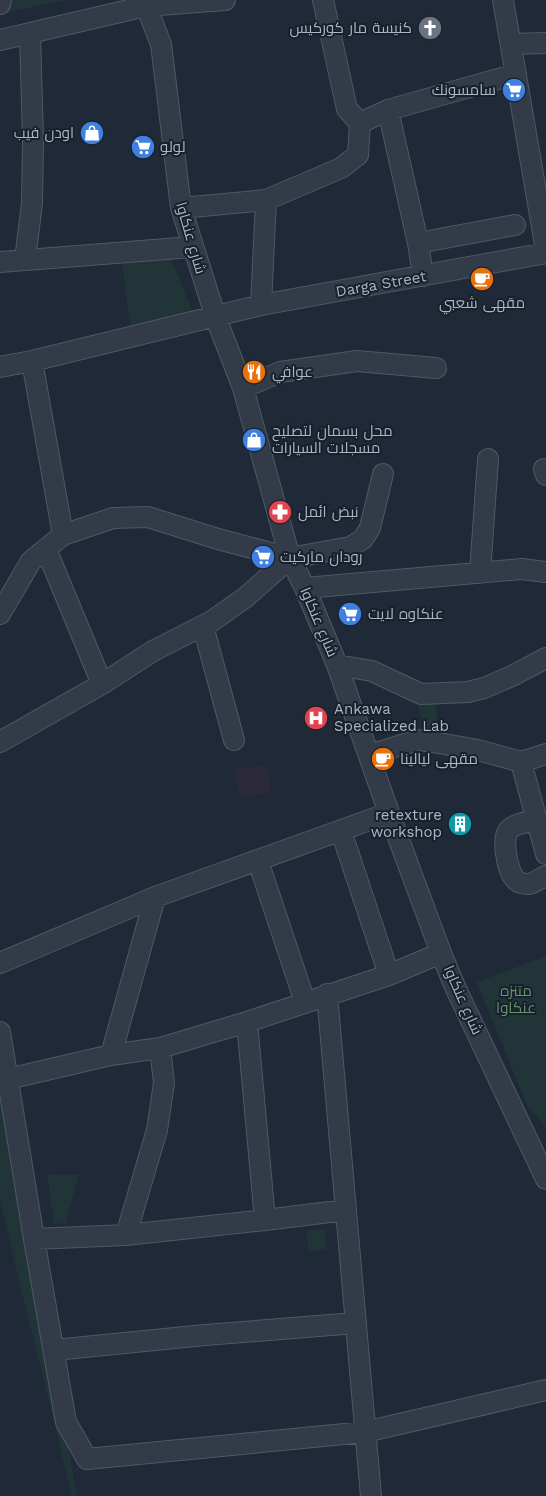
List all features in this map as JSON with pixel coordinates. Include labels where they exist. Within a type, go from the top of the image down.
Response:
[{"type":"street","points":[[0,4],[1,0]]},
{"type":"street","points":[[0,40],[145,3],[225,0]]},
{"type":"street","points":[[181,208],[266,200],[341,168],[358,155],[360,123],[347,109],[323,0]]},
{"type":"street","points":[[503,0],[546,252]]},
{"type":"street","name":"شارع عنكاوا","points":[[166,2],[161,44],[181,208],[216,318],[243,388],[290,558],[305,588],[337,666],[441,953],[456,989],[545,1176]]},
{"type":"street","name":"شارع عنكاوا","points":[[145,3],[161,44]]},
{"type":"street","points":[[25,260],[32,203],[33,140],[30,33]]},
{"type":"street","points":[[511,44],[546,43]]},
{"type":"street","points":[[360,123],[388,110],[516,74]]},
{"type":"street","points":[[388,110],[418,243],[423,276]]},
{"type":"street","points":[[261,305],[266,200]]},
{"type":"street","points":[[418,243],[515,225]]},
{"type":"street","points":[[0,262],[192,247]]},
{"type":"street","name":"Darga Street","points":[[0,367],[216,318],[261,305],[546,252]]},
{"type":"street","points":[[32,361],[63,535]]},
{"type":"street","points":[[243,388],[280,372],[357,361],[436,368]]},
{"type":"street","points":[[480,573],[488,459]]},
{"type":"street","points":[[0,614],[31,561],[63,535],[113,518],[148,517],[218,539],[290,558],[350,547],[363,539],[370,528],[383,474]]},
{"type":"street","points":[[46,549],[102,684]]},
{"type":"street","points":[[0,742],[102,684],[153,651],[204,626],[246,597],[290,558]]},
{"type":"street","points":[[305,588],[522,570],[546,572]]},
{"type":"street","points":[[204,626],[234,740]]},
{"type":"street","points":[[337,666],[372,672],[421,694],[468,692],[484,688],[546,658]]},
{"type":"street","points":[[368,755],[418,740],[478,750],[522,762],[546,754]]},
{"type":"street","points":[[522,762],[546,854]]},
{"type":"street","points":[[0,963],[155,897],[389,813]]},
{"type":"street","points":[[537,820],[511,827],[506,834],[507,855],[511,872],[515,879],[521,883],[530,884],[546,876]]},
{"type":"street","points":[[341,831],[389,975]]},
{"type":"street","points":[[258,861],[305,1002]]},
{"type":"street","points":[[111,1055],[155,897]]},
{"type":"street","points":[[8,1079],[111,1055],[160,1048],[247,1022],[389,975],[441,953]]},
{"type":"street","points":[[328,994],[371,1496]]},
{"type":"street","points":[[247,1022],[265,1220]]},
{"type":"street","points":[[0,1032],[66,1422],[87,1459],[365,1432],[546,1390]]},
{"type":"street","points":[[126,1235],[157,1130],[164,1083],[160,1048]]},
{"type":"street","points":[[34,1239],[126,1235],[346,1210]]},
{"type":"street","points":[[54,1350],[356,1323]]},
{"type":"shaded area","points":[[267,765],[271,792],[239,798],[235,770]]},
{"type":"green space","points":[[9,0],[65,0],[5,13]]},
{"type":"green space","points":[[169,253],[195,318],[131,333],[122,262]]},
{"type":"green space","points":[[435,700],[438,732],[425,732],[418,706]]},
{"type":"green space","name":"متنزه عنكاوا","points":[[546,956],[546,1128],[527,1105],[477,982]]},
{"type":"green space","points":[[0,1060],[77,1496],[72,1496],[0,1202]]},
{"type":"green space","points":[[47,1174],[79,1175],[65,1224],[54,1223]]},
{"type":"green space","points":[[324,1229],[327,1250],[308,1251],[307,1231]]},
{"type":"place","name":"كنيسة مار كوركيس","points":[[430,28]]},
{"type":"place","name":"سامسونك","points":[[514,90]]},
{"type":"place","name":"اودن فيب","points":[[92,133]]},
{"type":"place","name":"لولو","points":[[143,147]]},
{"type":"place","name":"مقهى شعبي","points":[[482,279]]},
{"type":"place","name":"عوافي","points":[[254,372]]},
{"type":"place","name":"محل بسمان لتصليح مسجلات السيارات","points":[[254,440]]},
{"type":"place","name":"نبض ائمل","points":[[280,512]]},
{"type":"place","name":"رودان ماركيت","points":[[263,557]]},
{"type":"place","name":"عنكاوه لايت","points":[[350,614]]},
{"type":"place","name":"Ankawa Specialized Lab","points":[[316,718]]},
{"type":"place","name":"مقهى ليالينا","points":[[383,759]]},
{"type":"place","name":"retexture workshop","points":[[460,824]]}]
